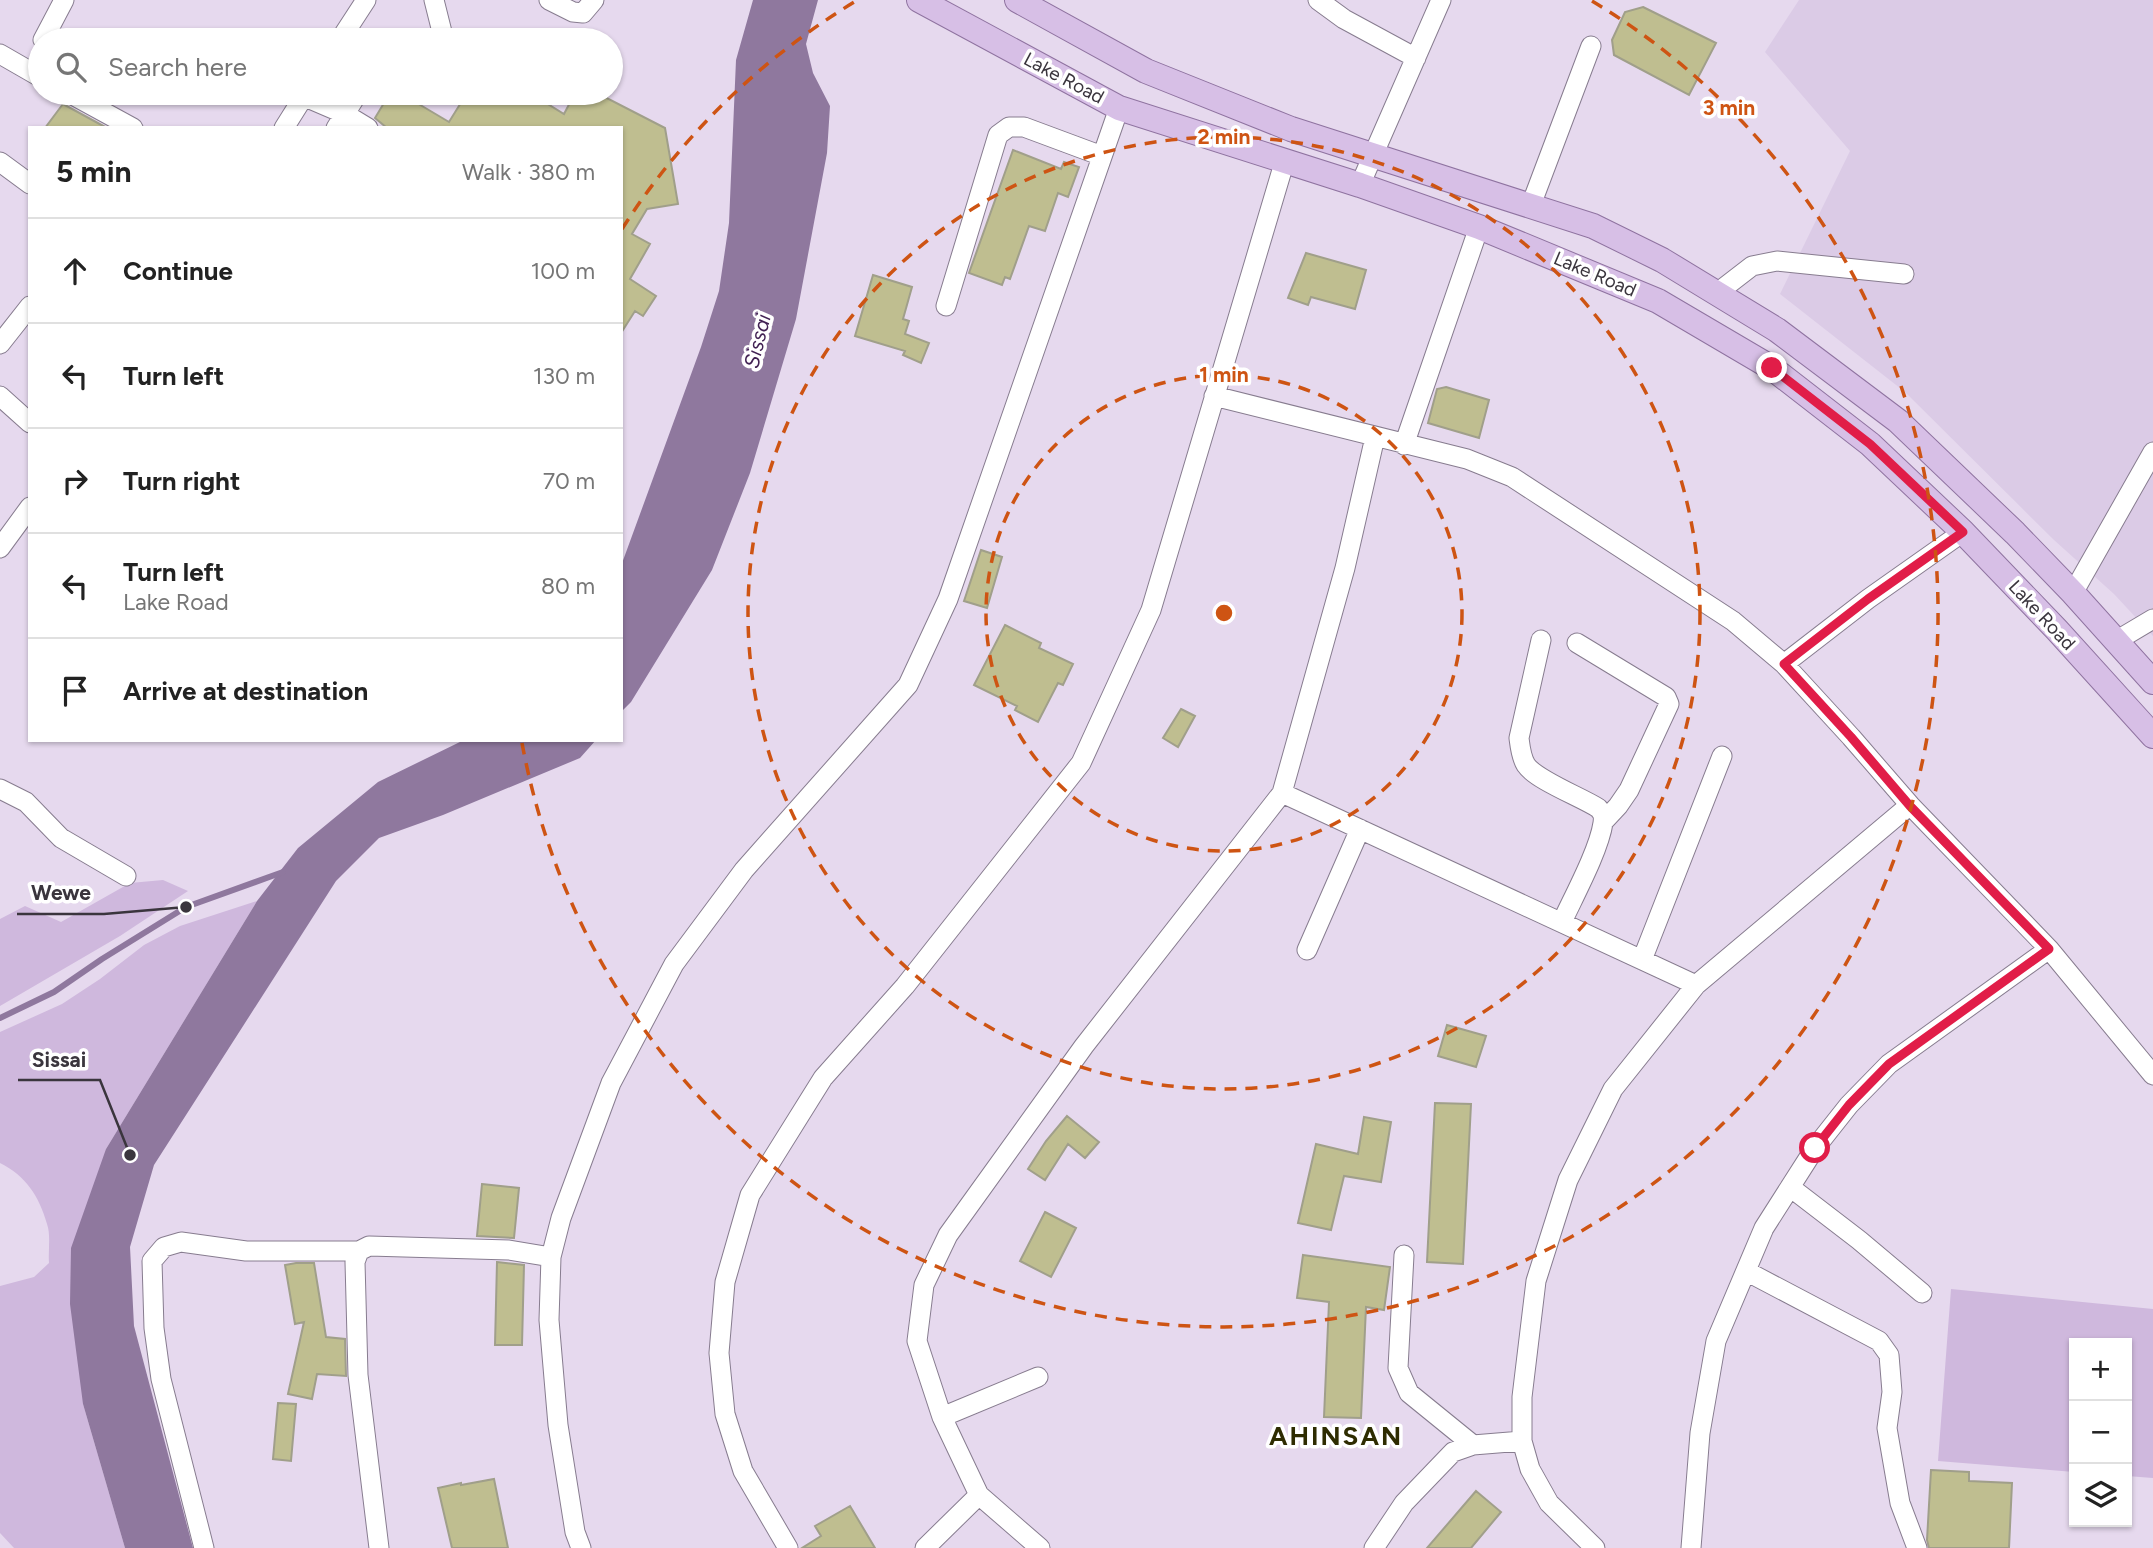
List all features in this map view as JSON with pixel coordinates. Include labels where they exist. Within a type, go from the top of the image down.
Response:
[{"type":"main road","name":"Lake Road","points":[[919,0],[1119,108],[1285,160],[1479,227],[1658,302],[1772,368],[1870,444],[1963,532],[2057,629],[2153,736]]},
{"type":"main road","name":"Lake Road","points":[[1017,0],[1146,71],[1291,128],[1593,226],[1662,260],[1717,293],[1777,330],[1898,421],[2015,533],[2153,682]]},
{"type":"street","points":[[49,28],[64,0]]},
{"type":"street","points":[[348,28],[366,0]]},
{"type":"street","points":[[434,0],[441,28]]},
{"type":"street","points":[[549,0],[573,12],[583,13],[594,0]]},
{"type":"street","points":[[1318,0],[1344,19],[1416,58]]},
{"type":"street","points":[[1344,19],[1351,0]]},
{"type":"street","points":[[1360,185],[1441,0]]},
{"type":"street","points":[[1531,205],[1591,46]]},
{"type":"street","points":[[0,54],[28,70]]},
{"type":"street","points":[[91,105],[130,126]]},
{"type":"street","points":[[285,126],[299,105]]},
{"type":"street","points":[[319,105],[341,121],[360,126]]},
{"type":"street","points":[[341,121],[351,105]]},
{"type":"street","points":[[581,1548],[575,1532],[558,1425],[550,1320],[551,1257],[561,1218],[611,1083],[674,964],[744,870],[908,685],[948,599],[1119,108]]},
{"type":"street","points":[[946,306],[998,135],[1009,127],[1024,127],[1102,156]]},
{"type":"street","points":[[788,1548],[743,1471],[725,1414],[719,1353],[725,1282],[750,1195],[823,1078],[905,986],[1081,763],[1151,610],[1285,160]]},
{"type":"street","points":[[0,162],[28,183]]},
{"type":"street","points":[[1404,445],[1479,227]]},
{"type":"street","points":[[1717,293],[1752,266],[1777,261],[1904,274]]},
{"type":"street","points":[[2,337],[28,308]]},
{"type":"street","points":[[0,396],[28,421]]},
{"type":"street","points":[[1214,396],[1467,459],[1512,477],[1733,621],[1784,664],[1910,806],[2049,949],[2153,1075]]},
{"type":"street","points":[[1040,1548],[979,1495],[942,1417],[917,1341],[924,1285],[948,1235],[1084,1046],[1282,793],[1345,568],[1375,437]]},
{"type":"street","points":[[2073,593],[2153,452]]},
{"type":"street","points":[[0,548],[28,510]]},
{"type":"street","points":[[1784,664],[1868,599],[1963,532]]},
{"type":"street","points":[[2116,641],[2153,619]]},
{"type":"street","points":[[1541,640],[1519,738],[1521,754],[1526,765],[1540,777],[1598,808],[1603,813],[1604,821],[1598,842],[1562,922]]},
{"type":"street","points":[[1577,643],[1666,697],[1669,704],[1629,790],[1604,821]]},
{"type":"street","points":[[1642,960],[1722,757]]},
{"type":"street","points":[[0,789],[26,802],[61,838],[126,876]]},
{"type":"street","points":[[1282,793],[1696,985]]},
{"type":"street","points":[[1595,1548],[1549,1503],[1530,1469],[1522,1441],[1522,1397],[1536,1281],[1568,1180],[1612,1089],[1696,985],[1910,806]]},
{"type":"street","points":[[1307,950],[1360,829]]},
{"type":"street","points":[[1691,1548],[1700,1433],[1716,1341],[1764,1228],[1815,1148],[1849,1105],[1889,1064],[2049,949]]},
{"type":"street","points":[[1790,1187],[1922,1293]]},
{"type":"street","points":[[204,1548],[161,1379],[154,1328],[152,1261],[164,1247],[181,1242],[246,1251],[359,1251],[369,1246],[453,1248],[509,1250],[551,1257]]},
{"type":"street","points":[[359,1251],[355,1262],[358,1375],[379,1548]]},
{"type":"street","points":[[1404,1255],[1398,1368],[1409,1393],[1473,1445]]},
{"type":"street","points":[[1746,1271],[1879,1341],[1889,1355],[1892,1392],[1886,1427],[1900,1503],[1917,1548]]},
{"type":"street","points":[[942,1417],[1038,1377]]},
{"type":"street","points":[[1374,1548],[1404,1503],[1453,1452],[1473,1445],[1522,1441]]},
{"type":"street","points":[[925,1548],[979,1495]]},
{"type":"shaded area","points":[[1799,0],[2153,0],[2153,636],[2114,594],[2054,540],[1905,392],[1780,294],[1850,151],[1765,52]]},
{"type":"shaded area","points":[[163,880],[188,891],[120,936],[0,1006],[0,919],[25,906],[61,922],[130,883]]},
{"type":"shaded area","points":[[257,901],[106,1149],[83,1404],[125,1548],[14,1548],[0,1533],[0,1286],[34,1277],[49,1263],[49,1238],[44,1214],[30,1188],[17,1174],[0,1163],[0,1032],[62,1004],[144,945],[180,926]]},
{"type":"shaded area","points":[[1951,1289],[2153,1309],[2153,1478],[2132,1476],[2132,1338],[2069,1338],[2069,1472],[1938,1461]]},
{"type":"water","points":[[753,0],[818,0],[806,44],[813,73],[830,106],[827,153],[796,319],[750,473],[712,570],[631,702],[623,710],[623,561],[719,291],[729,223],[736,60]]},
{"type":"water","points":[[460,742],[594,742],[580,758],[443,815],[379,838],[336,881],[154,1165],[130,1247],[134,1326],[193,1548],[125,1548],[83,1404],[70,1304],[71,1248],[106,1149],[257,901],[298,848],[378,782]]},
{"type":"building","points":[[1643,7],[1716,43],[1689,95],[1614,55],[1612,40],[1625,12]]},
{"type":"building","points":[[65,105],[103,126],[46,126]]},
{"type":"building","points":[[383,105],[420,105],[449,122],[460,105],[549,105],[564,114],[569,105],[620,105],[665,128],[678,204],[647,209],[632,234],[650,244],[630,279],[656,296],[643,316],[635,311],[623,330],[623,126],[385,126],[375,118]]},
{"type":"building","points":[[1013,150],[1061,169],[1064,162],[1079,167],[1068,197],[1058,193],[1045,231],[1029,226],[1010,279],[1005,277],[1002,285],[969,273]]},
{"type":"building","points":[[1306,253],[1366,270],[1355,309],[1311,297],[1308,305],[1288,298]]},
{"type":"building","points":[[873,275],[912,287],[903,319],[909,321],[905,334],[929,343],[921,363],[903,355],[905,351],[855,336]]},
{"type":"building","points":[[1446,387],[1489,400],[1479,438],[1428,423],[1437,389]]},
{"type":"building","points":[[981,550],[1002,557],[987,608],[964,601]]},
{"type":"building","points":[[1005,625],[1041,643],[1039,648],[1073,664],[1063,685],[1058,683],[1038,722],[1015,710],[1017,706],[974,685]]},
{"type":"building","points":[[1181,709],[1195,716],[1178,747],[1163,738]]},
{"type":"building","points":[[1447,1025],[1486,1036],[1476,1067],[1438,1056]]},
{"type":"building","points":[[1435,1103],[1471,1104],[1463,1264],[1427,1262]]},
{"type":"building","points":[[1067,1116],[1099,1142],[1085,1158],[1068,1144],[1045,1180],[1028,1169]]},
{"type":"building","points":[[1364,1117],[1391,1122],[1381,1182],[1344,1176],[1331,1230],[1298,1223],[1316,1144],[1358,1154]]},
{"type":"building","points":[[482,1184],[519,1188],[514,1238],[477,1236]]},
{"type":"building","points":[[1045,1212],[1076,1228],[1051,1277],[1020,1261]]},
{"type":"building","points":[[1303,1255],[1390,1267],[1384,1310],[1366,1307],[1361,1418],[1324,1417],[1329,1302],[1297,1298]]},
{"type":"building","points":[[497,1262],[524,1265],[522,1345],[495,1345]]},
{"type":"building","points":[[314,1263],[326,1337],[345,1339],[346,1376],[317,1374],[312,1399],[288,1394],[304,1322],[295,1324],[285,1265]]},
{"type":"building","points":[[278,1403],[296,1404],[291,1461],[273,1459]]},
{"type":"building","points":[[1931,1470],[1969,1472],[1969,1481],[2012,1483],[2009,1548],[1929,1548],[1927,1540]]},
{"type":"building","points":[[494,1479],[508,1548],[452,1548],[438,1488]]},
{"type":"building","points":[[1476,1491],[1501,1512],[1471,1548],[1427,1548]]},
{"type":"building","points":[[850,1506],[875,1548],[802,1548],[821,1536],[815,1526]]},
{"type":"waterway","points":[[0,1018],[54,992],[186,907],[283,872]]},
{"type":"place","name":"Wewe","points":[[186,907]]},
{"type":"place","name":"Sissai","points":[[130,1155]]},
{"type":"district","name":"AHINSAN","points":[[1336,1436]]},
{"type":"route","points":[[1772,368],[1870,444],[1963,532],[1868,599],[1784,664],[1910,806],[2049,949],[1889,1064],[1849,1105],[1815,1148]]}]
